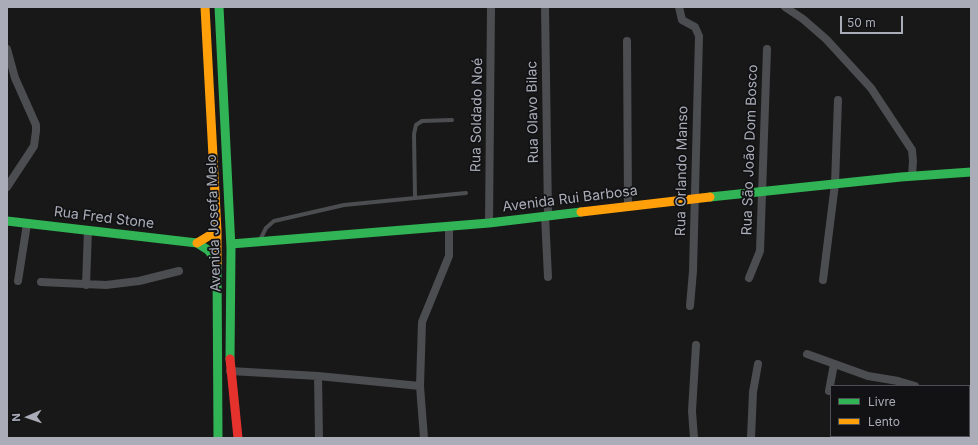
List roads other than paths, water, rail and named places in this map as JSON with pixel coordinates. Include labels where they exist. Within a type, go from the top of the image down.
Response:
[{"type":"street","name":"Avenida Josefa Melo","points":[[205,7],[217,231],[218,438]]},
{"type":"street","name":"Avenida Josefa Melo","points":[[219,7],[231,244],[230,370],[238,438]]},
{"type":"street","name":"Rua Soldado Noé","points":[[489,222],[491,7]]},
{"type":"street","name":"Rua Olavo Bilac","points":[[545,7],[546,216],[548,277]]},
{"type":"street","name":"Rua Orlando Manso","points":[[679,7],[682,20],[695,27],[699,36],[693,270],[690,306]]},
{"type":"street","points":[[785,7],[803,19],[826,39],[871,88],[912,150],[912,176]]},
{"type":"street","points":[[627,41],[628,206]]},
{"type":"street","points":[[7,49],[15,78],[36,125],[36,132],[34,146],[7,187]]},
{"type":"street","name":"Rua São João Dom Bosco","points":[[749,278],[760,251],[766,50]]},
{"type":"street","points":[[822,280],[835,184],[838,100]]},
{"type":"street","name":"Avenida Rui Barbosa","points":[[231,244],[449,226],[912,176],[971,172]]},
{"type":"street","name":"Rua Fred Stone","points":[[7,221],[197,243]]},
{"type":"street","points":[[18,281],[27,224]]},
{"type":"street","points":[[424,438],[420,386],[422,322],[449,256],[449,226]]},
{"type":"street","points":[[86,285],[88,230]]},
{"type":"street","points":[[197,243],[208,238],[217,231]]},
{"type":"street","points":[[197,243],[206,248],[217,260]]},
{"type":"street","points":[[41,282],[86,285],[124,283],[179,271]]},
{"type":"street","points":[[694,438],[692,411],[696,345]]},
{"type":"street","points":[[807,354],[868,376],[912,385]]},
{"type":"street","points":[[751,438],[754,392],[758,364]]},
{"type":"street","points":[[829,390],[834,364]]},
{"type":"street","points":[[230,370],[318,376],[420,386]]},
{"type":"street","points":[[318,376],[319,438]]},
{"type":"lane","points":[[415,197],[414,134],[416,126],[422,121],[452,120]]},
{"type":"lane","points":[[259,242],[266,228],[274,221],[344,205],[466,193]]}]
